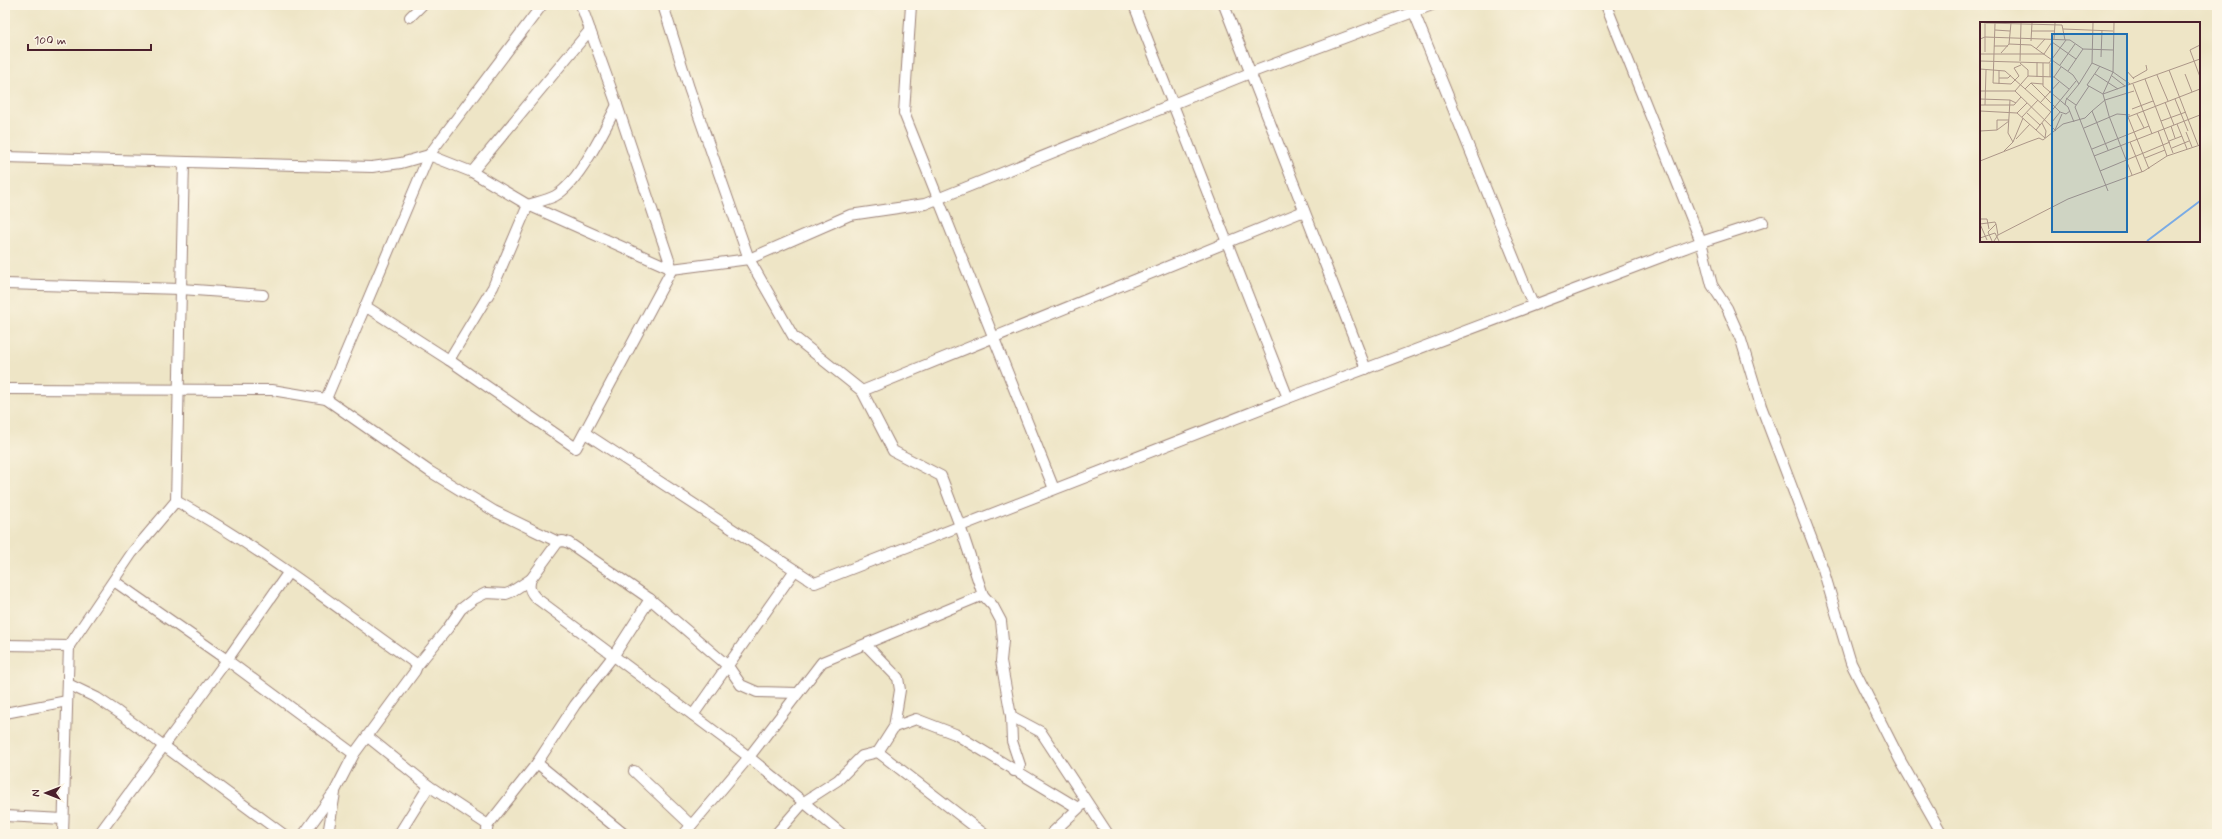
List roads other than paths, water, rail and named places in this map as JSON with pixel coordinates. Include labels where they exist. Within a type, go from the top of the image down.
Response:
[{"type":"street","points":[[410,17],[422,5]]},
{"type":"street","points":[[326,399],[429,155],[542,5]]},
{"type":"street","points":[[365,306],[449,360],[576,448],[672,268],[617,105],[581,5]]},
{"type":"street","points":[[663,5],[689,88],[749,259],[793,336],[862,390],[893,450],[941,476],[960,526],[983,595],[993,606],[1000,621],[1003,641],[1001,661],[1011,716],[1012,741],[1020,765],[1018,770],[1014,771]]},
{"type":"street","points":[[911,5],[904,113],[1054,489]]},
{"type":"street","points":[[1134,5],[1288,398]]},
{"type":"street","points":[[1224,5],[1366,369]]},
{"type":"street","points":[[5,158],[372,167],[401,163],[429,155],[472,172],[528,205],[672,268],[749,259],[850,215],[925,204],[1412,8],[1432,5]]},
{"type":"street","points":[[1606,5],[1700,242],[1707,272],[1712,285],[1727,308],[1741,340],[1761,406],[1823,570],[1851,663],[1900,760],[1942,834]]},
{"type":"street","points":[[1412,8],[1534,305]]},
{"type":"street","points":[[472,172],[590,30]]},
{"type":"street","points":[[449,360],[493,287],[528,205],[555,196],[569,184],[597,143],[617,105]]},
{"type":"street","points":[[63,834],[69,646],[114,582],[132,553],[176,501],[184,163]]},
{"type":"street","points":[[862,390],[1304,211]]},
{"type":"street","points":[[585,433],[815,582],[1288,398],[1700,242],[1763,222]]},
{"type":"street","points":[[5,284],[181,289],[263,295]]},
{"type":"street","points":[[5,389],[272,390],[326,399],[429,471],[494,511],[558,542],[563,541],[568,543],[650,599],[728,666],[741,685],[756,692],[798,693]]},
{"type":"street","points":[[176,501],[210,520],[288,573],[415,663],[417,666]]},
{"type":"street","points":[[558,542],[531,579],[529,585],[531,593],[693,715],[804,802],[842,834]]},
{"type":"street","points":[[693,715],[796,570]]},
{"type":"street","points":[[99,834],[227,660],[288,573]]},
{"type":"street","points":[[304,834],[335,791],[354,754],[368,737],[417,666],[448,628],[461,609],[474,599],[486,593],[506,594],[512,592],[531,579]]},
{"type":"street","points":[[114,582],[227,660],[354,754]]},
{"type":"street","points":[[684,834],[748,758],[822,662],[866,645],[983,595]]},
{"type":"street","points":[[368,737],[487,830],[538,763],[575,705],[614,655],[650,599]]},
{"type":"street","points":[[5,645],[69,646]]},
{"type":"street","points":[[776,834],[804,802],[838,780],[862,756],[878,752],[894,727],[900,690],[898,678],[866,645]]},
{"type":"street","points":[[68,684],[96,698],[165,745],[283,834]]},
{"type":"street","points":[[5,713],[67,701]]},
{"type":"street","points":[[1011,716],[1041,732],[1082,805],[1108,834]]},
{"type":"street","points":[[894,727],[916,718],[955,734],[1014,771],[1082,805]]},
{"type":"street","points":[[878,752],[984,834]]},
{"type":"street","points":[[538,763],[624,834]]},
{"type":"street","points":[[634,771],[691,826]]},
{"type":"street","points":[[399,834],[429,786]]},
{"type":"street","points":[[328,834],[335,791]]},
{"type":"street","points":[[1051,834],[1082,805]]},
{"type":"street","points":[[5,816],[63,819]]}]
